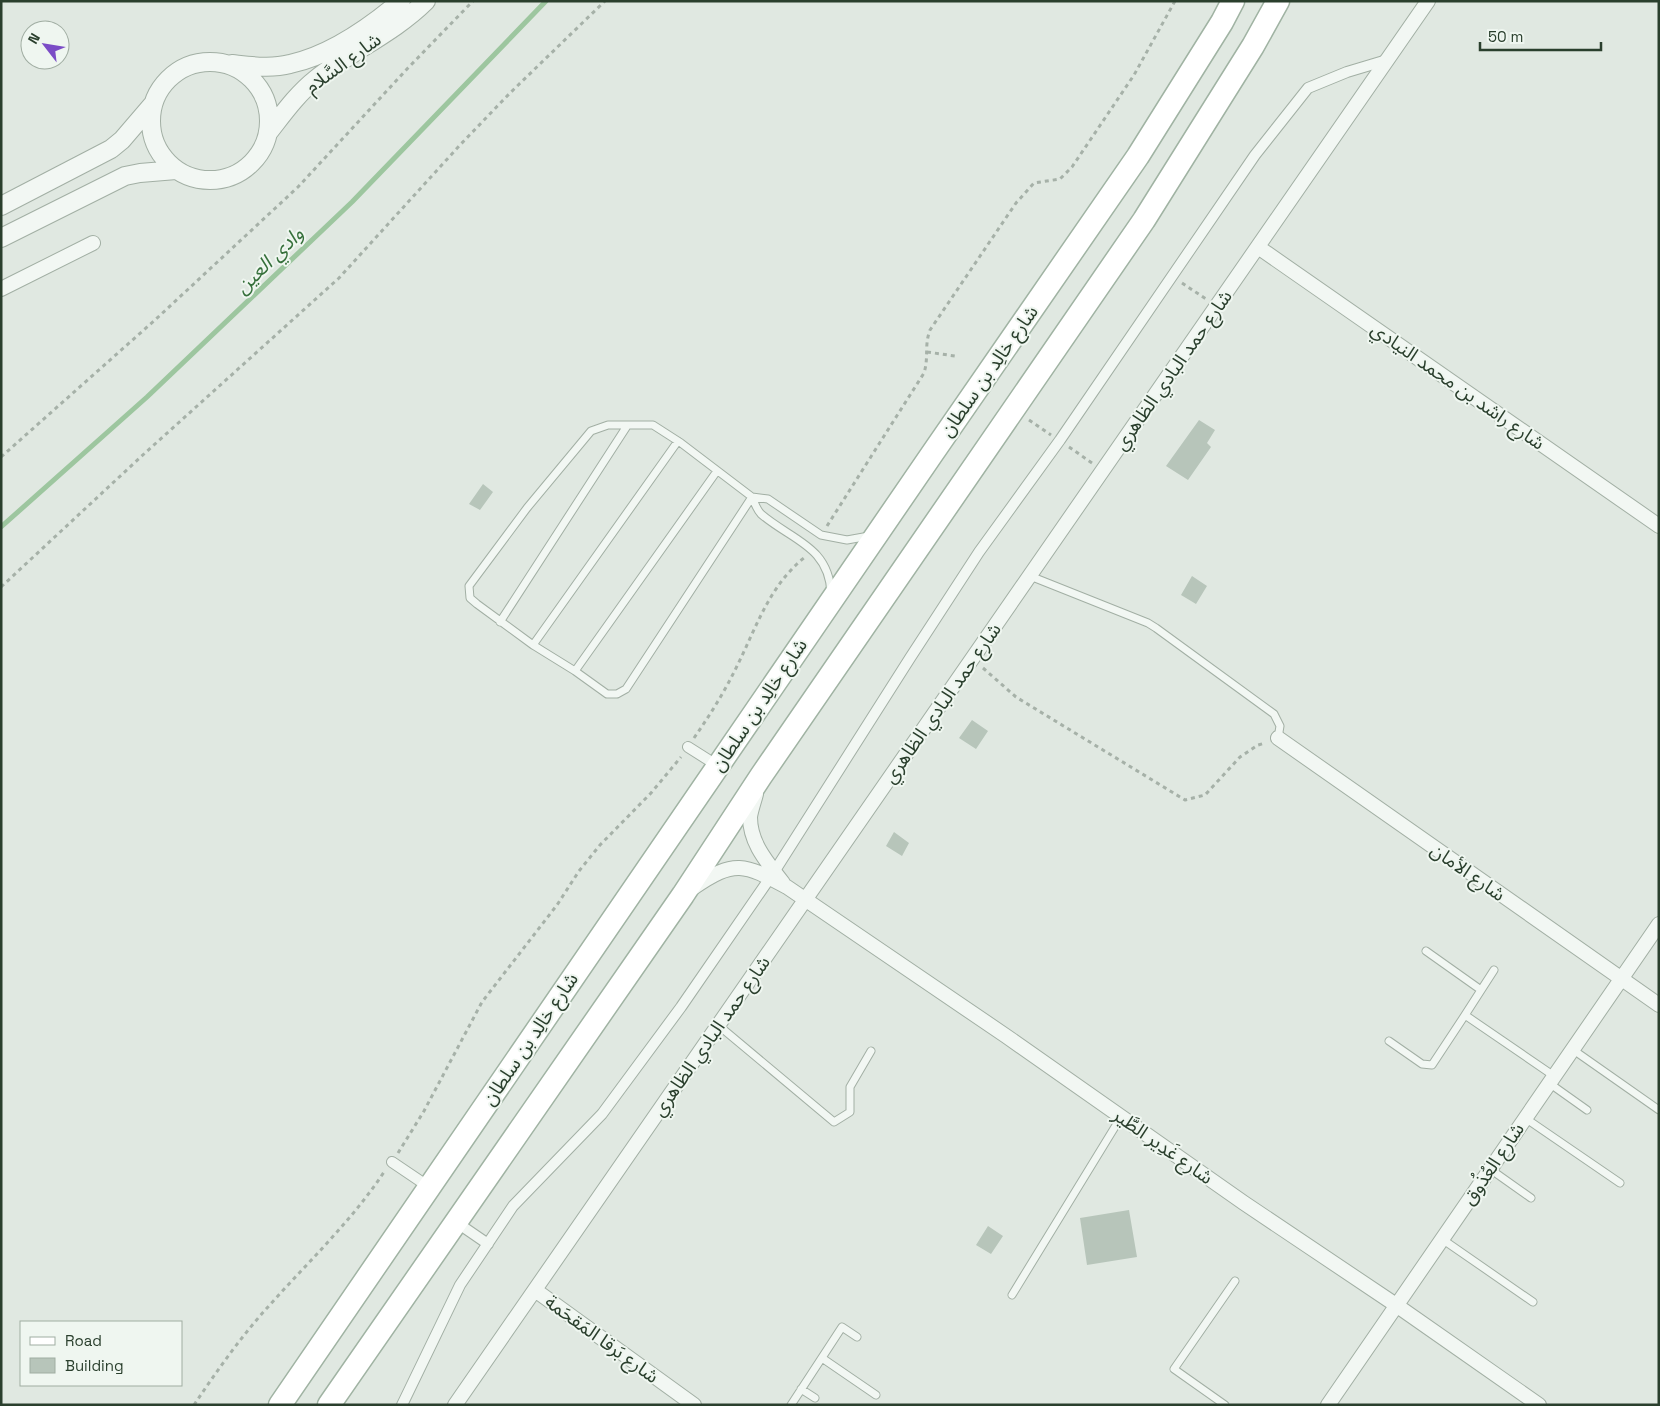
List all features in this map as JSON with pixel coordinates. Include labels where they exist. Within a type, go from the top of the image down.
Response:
[{"type":"main road","name":"شارع خالِد بن سلطان","points":[[280,1405],[1138,156],[1222,22],[1232,1]]},
{"type":"main road","points":[[329,1405],[683,895],[761,776],[1144,220],[1253,46],[1278,1]]},
{"type":"street","name":"شارع السَّلام","points":[[229,64],[268,67],[289,65],[315,57],[360,32],[401,1]]},
{"type":"street","name":"شارع السَّلام","points":[[268,133],[297,97],[315,79],[395,26],[426,1]]},
{"type":"street","name":"شارع حمد البادي الظاهري","points":[[455,1405],[1428,1]]},
{"type":"street","points":[[402,1405],[460,1285],[513,1206],[602,1114],[681,1007],[772,875],[979,552],[1060,440],[1255,155],[1308,88],[1348,72],[1387,60]]},
{"type":"street","points":[[1,206],[111,149],[122,140],[152,105],[161,88],[174,73],[191,64],[210,61],[229,64],[251,78],[257,84],[265,99],[269,116],[268,133],[261,151],[248,166],[232,176],[212,180],[193,178],[176,170],[163,157],[154,141],[150,124],[152,105]]},
{"type":"street","points":[[1,238],[125,176],[176,170]]},
{"type":"street","points":[[1,289],[93,243]]},
{"type":"street","name":"شارع راشد بن محمد النيادي","points":[[1258,247],[1659,526]]},
{"type":"street","name":"شارع الأمان","points":[[1278,738],[1659,1005]]},
{"type":"street","points":[[688,747],[718,766]]},
{"type":"street","name":"شارع غَدِير الطَّير","points":[[761,776],[750,816],[752,833],[772,875],[786,887],[1540,1405]]},
{"type":"street","name":"شارع غَدِير الطَّير","points":[[683,895],[725,869],[749,869],[772,875]]},
{"type":"street","name":"شارع العُذُوق","points":[[1328,1405],[1659,924]]},
{"type":"street","points":[[392,1162],[429,1186]]},
{"type":"street","points":[[456,1222],[488,1244]]},
{"type":"street","name":"شارع بَرقا المَقحَمة","points":[[535,1290],[694,1405]]},
{"type":"lane","points":[[752,497],[626,689],[617,694],[607,694],[500,622],[470,598],[469,586],[527,508],[592,431],[608,425],[653,425],[678,441],[752,497],[760,513],[813,550],[820,558],[827,573],[831,590],[830,602]]},
{"type":"lane","points":[[500,622],[627,426]]},
{"type":"lane","points":[[533,645],[678,441]]},
{"type":"lane","points":[[575,671],[717,470]]},
{"type":"lane","points":[[752,497],[768,500],[821,535],[847,540],[868,537],[878,532]]},
{"type":"lane","points":[[1030,576],[1148,623],[1156,628],[1274,714],[1280,726],[1278,738]]},
{"type":"lane","points":[[1426,951],[1481,990]]},
{"type":"lane","points":[[1389,1041],[1422,1064],[1432,1064],[1494,970]]},
{"type":"lane","points":[[1465,1015],[1551,1080],[1587,1110]]},
{"type":"lane","points":[[718,1025],[834,1122],[850,1112],[850,1087],[871,1052]]},
{"type":"lane","points":[[1572,1050],[1659,1110]]},
{"type":"lane","points":[[1012,1296],[1121,1117]]},
{"type":"lane","points":[[1525,1118],[1620,1183]]},
{"type":"lane","points":[[1490,1169],[1531,1198]]},
{"type":"lane","points":[[1442,1239],[1534,1302]]},
{"type":"lane","points":[[1219,1403],[1174,1369],[1235,1281]]},
{"type":"lane","points":[[791,1405],[842,1327],[857,1337]]},
{"type":"lane","points":[[822,1358],[876,1395]]},
{"type":"lane","points":[[801,1389],[815,1398]]},
{"type":"path","points":[[1,458],[155,320],[298,187],[473,1]]},
{"type":"path","points":[[1,587],[339,278],[460,145],[510,93],[605,1]]},
{"type":"path","points":[[821,535],[924,373],[927,362],[926,342],[930,330],[1016,203],[1034,183],[1060,179],[1072,167],[1134,75],[1175,1]]},
{"type":"path","points":[[1172,277],[1217,307]]},
{"type":"path","points":[[926,352],[955,356]]},
{"type":"path","points":[[194,1405],[212,1378],[266,1309],[322,1250],[366,1199],[424,1111],[482,1002],[557,905],[579,871],[600,845],[672,770],[724,691],[766,604],[792,567],[813,550]]},
{"type":"path","points":[[972,659],[1016,697],[1185,800],[1205,794],[1240,757],[1258,745],[1278,738]]},
{"type":"building","points":[[1199,420],[1215,430],[1207,443],[1211,447],[1188,480],[1166,466]]},
{"type":"building","points":[[483,484],[493,492],[480,510],[469,504]]},
{"type":"building","points":[[1192,576],[1207,586],[1196,604],[1181,595]]},
{"type":"building","points":[[972,720],[988,731],[976,749],[959,738]]},
{"type":"building","points":[[894,832],[909,843],[902,856],[886,846]]},
{"type":"building","points":[[1129,1210],[1137,1257],[1087,1265],[1080,1218]]},
{"type":"building","points":[[988,1226],[1003,1236],[991,1254],[976,1245]]},
{"type":"waterway","name":"وادي العين","points":[[1,527],[147,397],[352,202],[546,1]]}]
